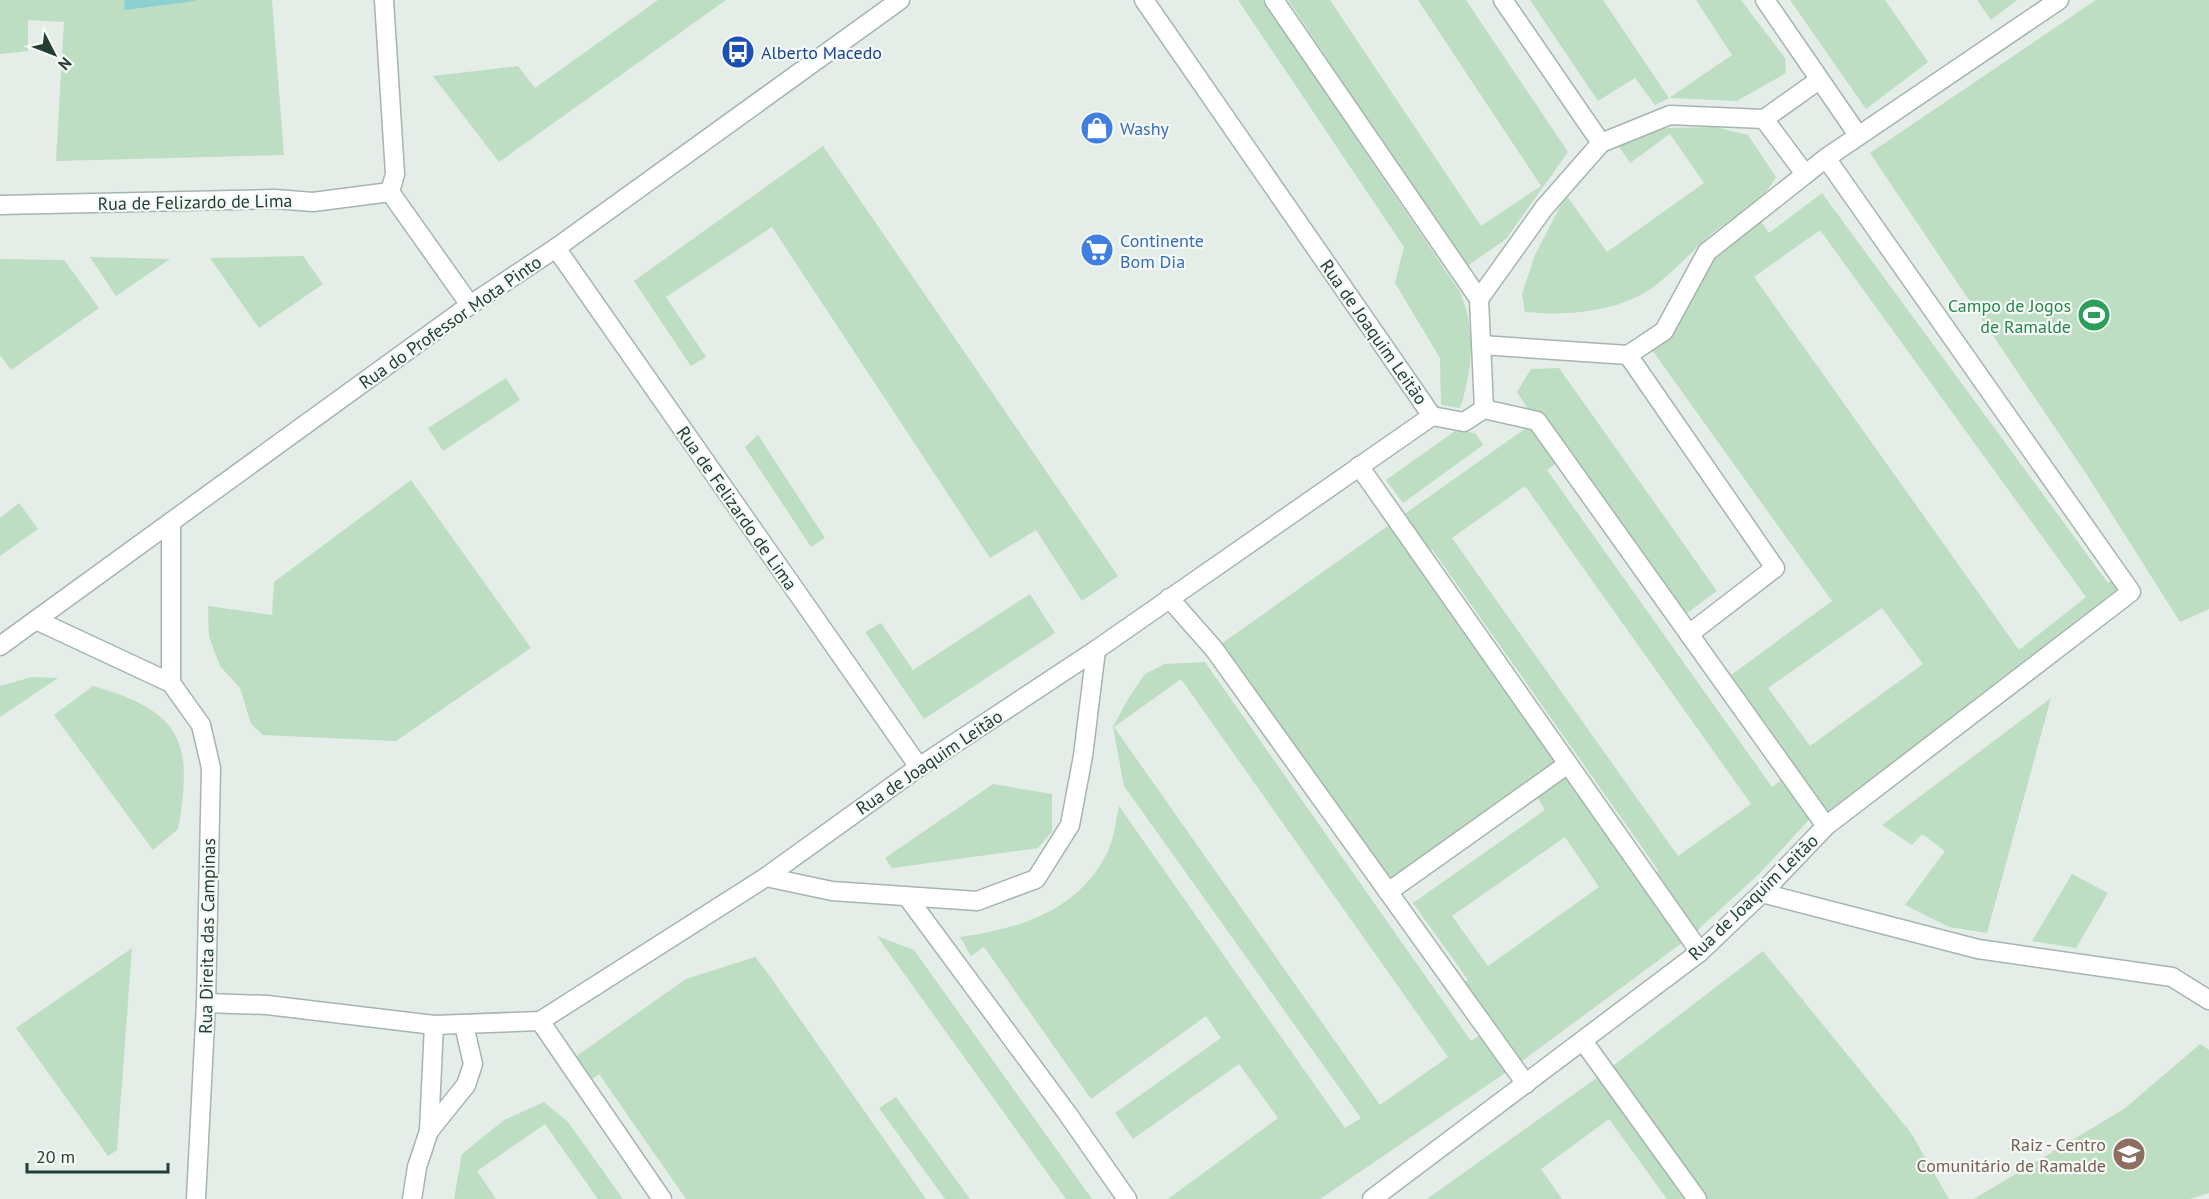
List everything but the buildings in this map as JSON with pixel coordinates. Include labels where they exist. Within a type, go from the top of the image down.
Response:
[{"type":"street","points":[[384,0],[395,174],[390,192],[470,305]]},
{"type":"street","name":"Rua do Professor Mota Pinto","points":[[0,646],[470,305],[556,248],[900,0]]},
{"type":"street","name":"Rua de Joaquim Leitão","points":[[540,1021],[766,877],[919,767],[1096,650],[1432,416],[1144,0]]},
{"type":"street","points":[[1275,0],[1479,299],[1484,410]]},
{"type":"street","points":[[1503,0],[1601,143]]},
{"type":"street","points":[[1765,0],[1858,135]]},
{"type":"street","points":[[1481,345],[1628,355],[1664,331],[1707,252],[1858,135],[2059,0]]},
{"type":"street","points":[[1479,299],[1544,208],[1601,143],[1670,115],[1764,119],[1819,80]]},
{"type":"street","points":[[1764,119],[1805,174]]},
{"type":"street","name":"Rua de Joaquim Leitão","points":[[1372,1199],[1701,952],[1826,826],[2131,592],[1826,158]]},
{"type":"street","name":"Rua de Felizardo de Lima","points":[[0,205],[275,199],[313,202],[390,192]]},
{"type":"street","name":"Rua de Felizardo de Lima","points":[[556,248],[919,767]]},
{"type":"street","points":[[1628,355],[1775,568],[1689,634]]},
{"type":"street","points":[[1432,416],[1464,422],[1484,410],[1537,421],[1826,826]]},
{"type":"street","points":[[1359,466],[1701,952]]},
{"type":"street","points":[[171,522],[171,683]]},
{"type":"street","points":[[1169,598],[1214,649],[1526,1084]]},
{"type":"street","name":"Rua Direita das Campinas","points":[[36,620],[171,683],[201,725],[211,768],[206,1003],[196,1199]]},
{"type":"street","points":[[766,877],[832,891],[977,901],[1036,879],[1070,825],[1083,756],[1096,650]]},
{"type":"street","points":[[1388,892],[1568,764]]},
{"type":"street","points":[[1762,893],[1978,949],[2172,976],[2209,1000]]},
{"type":"street","points":[[908,898],[1067,1113],[1126,1199]]},
{"type":"street","points":[[206,1003],[267,1005],[434,1025],[540,1021],[662,1199]]},
{"type":"street","points":[[412,1199],[417,1167],[429,1131],[434,1025]]},
{"type":"street","points":[[429,1131],[466,1085],[473,1064],[464,1025]]},
{"type":"street","points":[[1583,1041],[1697,1199]]},
{"type":"green space","points":[[0,0],[272,0],[284,155],[56,161],[64,22],[28,20],[28,51],[0,54]]},
{"type":"green space","points":[[658,0],[726,0],[499,162],[433,76],[518,66],[535,88]]},
{"type":"green space","points":[[1238,0],[1263,0],[1460,292],[1469,321],[1471,350],[1468,379],[1460,408],[1441,405],[1440,358],[1395,283],[1404,247]]},
{"type":"green space","points":[[1288,0],[1330,0],[1481,226],[1541,186],[1418,0],[1466,0],[1568,152],[1506,239],[1466,267]]},
{"type":"green space","points":[[1530,0],[1603,0],[1669,98],[1655,105],[1635,78],[1598,101]]},
{"type":"green space","points":[[1696,0],[1741,0],[1785,58],[1786,73],[1737,101],[1669,98],[1732,55]]},
{"type":"green space","points":[[1790,0],[1885,0],[1928,62],[1866,109]]},
{"type":"green space","points":[[1977,0],[2017,0],[1991,20]]},
{"type":"green space","name":"Campo de Jogos de Ramalde","points":[[2096,0],[2209,0],[2209,609],[2180,622],[2089,478],[1870,153]]},
{"type":"green space","points":[[1716,127],[1748,135],[1776,177],[1757,202],[1715,231],[1661,281],[1631,299],[1597,310],[1561,313],[1525,312],[1522,294],[1535,255],[1566,195],[1607,252],[1704,183],[1670,134],[1630,163],[1618,145],[1665,128]]},
{"type":"green space","points":[[823,146],[1118,576],[1082,601],[1036,530],[990,558],[772,227],[666,297],[706,357],[691,366],[634,281]]},
{"type":"green space","points":[[1822,193],[2108,583],[2119,574],[2131,592],[1826,826],[1816,812],[1760,873],[1690,937],[1514,1067],[1320,1199],[1168,1199],[1278,1118],[1239,1064],[1133,1139],[1115,1113],[1221,1038],[1206,1016],[1091,1099],[984,947],[971,956],[960,937],[1026,922],[1065,902],[1082,888],[1108,851],[1119,806],[1345,1128],[1361,1118],[1124,786],[1113,727],[1128,699],[1145,674],[1165,664],[1205,662],[1471,1041],[1487,1030],[1457,987],[1468,980],[1413,903],[1545,810],[1533,790],[1388,892],[1214,649],[1536,421],[1517,392],[1531,369],[1559,368],[1717,591],[1679,619],[1563,459],[1547,470],[1772,787],[1789,774],[1727,678],[1832,601],[1647,343],[1707,252],[1756,214],[1769,233]],"holes":[[[1820,230],[2086,597],[2019,650],[1754,277]],[[1525,486],[1751,804],[1678,856],[1452,538]],[[1432,549],[1658,871],[1649,877],[1424,556]],[[1882,608],[1923,664],[1810,746],[1768,688]],[[1181,679],[1448,1057],[1380,1105],[1114,727]],[[1565,837],[1599,887],[1488,966],[1452,916]]]},
{"type":"green space","points":[[303,256],[323,284],[259,328],[210,258]]},
{"type":"green space","points":[[90,257],[170,259],[116,296]]},
{"type":"green space","points":[[0,259],[64,260],[99,308],[11,370],[0,355]]},
{"type":"green space","points":[[506,378],[520,400],[443,451],[428,428]]},
{"type":"green space","points":[[1455,431],[1475,433],[1483,445],[1403,503],[1386,480]]},
{"type":"green space","points":[[758,435],[825,538],[811,547],[745,447]]},
{"type":"green space","points":[[411,480],[531,648],[396,741],[263,735],[251,724],[240,688],[220,666],[209,637],[208,606],[272,615],[274,582]]},
{"type":"green space","points":[[19,503],[38,529],[0,556],[0,518]]},
{"type":"green space","points":[[1030,594],[1055,633],[924,719],[865,632],[881,623],[913,670]]},
{"type":"green space","points":[[32,677],[58,678],[0,717],[0,686]]},
{"type":"green space","points":[[93,686],[123,696],[146,707],[163,719],[174,734],[181,752],[184,773],[183,799],[178,829],[153,850],[54,715]]},
{"type":"green space","points":[[2051,698],[1987,933],[1949,927],[1905,905],[1945,851],[1922,834],[1912,845],[1882,825]]},
{"type":"green space","points":[[993,784],[1052,794],[1052,832],[1038,848],[892,868],[885,858]]},
{"type":"green space","points":[[2072,874],[2108,893],[2076,948],[2032,941]]},
{"type":"green space","points":[[877,936],[914,950],[1092,1199],[1066,1199]]},
{"type":"green space","points":[[132,948],[117,1150],[108,1156],[16,1028]]},
{"type":"green space","points":[[1763,951],[1911,1133],[1949,1199],[1667,1199],[1609,1119],[1541,1169],[1562,1199],[1427,1199],[1605,1072]]},
{"type":"green space","points":[[755,957],[926,1199],[686,1199],[599,1074],[584,1085],[568,1062],[686,979]]},
{"type":"green space","name":"Raiz - Centro Comunitário de Ramalde","points":[[2200,1044],[2209,1050],[2209,1193],[2190,1199],[1974,1199],[2124,1109]]},
{"type":"green space","points":[[896,1097],[970,1199],[945,1199],[879,1108]]},
{"type":"green space","points":[[544,1102],[568,1122],[623,1199],[598,1199],[545,1124],[477,1171],[496,1199],[454,1199],[462,1154],[504,1120]]},
{"type":"water","points":[[124,0],[195,0],[195,1],[125,10]]},
{"type":"place","name":"Alberto Macedo","points":[[738,52]]},
{"type":"place","name":"Washy","points":[[1097,128]]},
{"type":"place","name":"Continente Bom Dia","points":[[1097,250]]},
{"type":"place","name":"Campo de Jogos de Ramalde","points":[[2094,315]]},
{"type":"place","name":"Raiz - Centro Comunitário de Ramalde","points":[[2129,1154]]}]
